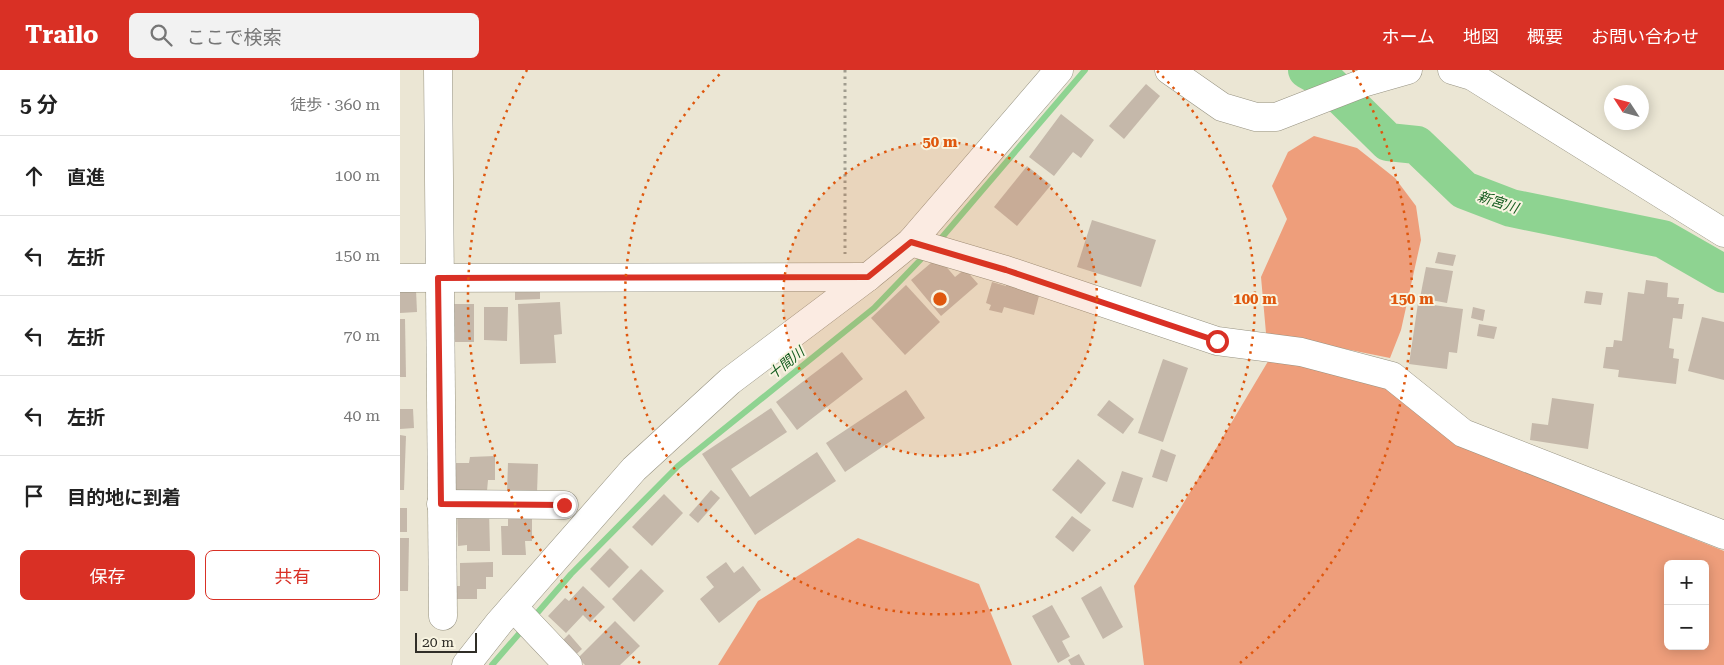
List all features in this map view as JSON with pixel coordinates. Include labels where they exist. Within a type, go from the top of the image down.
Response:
[{"type":"street","points":[[438,70],[438,278],[443,616]]},
{"type":"street","points":[[466,665],[513,607],[634,469],[730,380],[856,277],[911,242],[1058,70]]},
{"type":"street","points":[[1169,70],[1209,98],[1239,114],[1256,117],[1276,117],[1366,82],[1408,70]]},
{"type":"street","points":[[1452,70],[1472,76],[1724,233]]},
{"type":"street","points":[[911,242],[1006,270],[1217,341],[1301,352],[1392,376],[1463,433],[1724,535]]},
{"type":"street","points":[[400,278],[856,277]]},
{"type":"street","points":[[441,504],[564,505]]},
{"type":"street","points":[[513,607],[568,665]]},
{"type":"path","points":[[845,70],[856,277]]},
{"type":"shaded area","points":[[1314,136],[1357,148],[1395,178],[1416,206],[1421,240],[1401,330],[1390,358],[1266,333],[1261,277],[1287,219],[1272,186],[1288,152]]},
{"type":"shaded area","points":[[1270,358],[1383,387],[1458,444],[1724,551],[1724,665],[1144,665],[1134,586]]},
{"type":"shaded area","points":[[858,538],[979,584],[1012,665],[718,665],[758,601]]},
{"type":"building","points":[[1146,84],[1160,96],[1124,139],[1109,126]]},
{"type":"building","points":[[1061,114],[1094,140],[1081,158],[1073,152],[1054,176],[1029,157]]},
{"type":"building","points":[[1027,166],[1051,185],[1017,226],[994,207]]},
{"type":"building","points":[[1092,220],[1156,240],[1141,287],[1077,267]]},
{"type":"building","points":[[1438,252],[1456,255],[1453,266],[1435,263]]},
{"type":"building","points":[[938,257],[955,277],[965,269],[978,284],[941,316],[911,280]]},
{"type":"building","points":[[1426,267],[1453,271],[1447,303],[1420,298]]},
{"type":"building","points":[[1646,280],[1668,283],[1667,297],[1679,298],[1678,304],[1684,304],[1682,319],[1673,318],[1669,348],[1674,349],[1673,358],[1679,359],[1676,384],[1618,377],[1619,370],[1603,368],[1606,347],[1613,347],[1614,340],[1622,341],[1628,292],[1644,294]]},
{"type":"building","points":[[992,282],[1006,286],[1007,282],[1040,292],[1034,315],[1004,307],[1002,313],[989,310],[991,305],[986,303]]},
{"type":"building","points":[[540,283],[540,299],[515,300],[515,285]]},
{"type":"building","points":[[906,285],[940,322],[905,355],[871,318]]},
{"type":"building","points":[[416,290],[417,312],[400,313],[400,291]]},
{"type":"building","points":[[1586,291],[1603,293],[1601,305],[1584,303]]},
{"type":"building","points":[[560,302],[562,334],[554,335],[556,363],[520,364],[518,304]]},
{"type":"building","points":[[1418,303],[1463,309],[1457,353],[1449,352],[1447,369],[1409,364]]},
{"type":"building","points":[[448,304],[474,304],[474,342],[448,342]]},
{"type":"building","points":[[484,307],[508,307],[507,341],[484,340]]},
{"type":"building","points":[[1473,307],[1485,310],[1483,321],[1471,318]]},
{"type":"building","points":[[1702,317],[1724,322],[1724,380],[1688,371]]},
{"type":"building","points":[[400,319],[405,319],[406,377],[400,377]]},
{"type":"building","points":[[1479,324],[1497,327],[1494,339],[1477,336]]},
{"type":"building","points":[[842,352],[863,379],[797,430],[776,402]]},
{"type":"building","points":[[1163,359],[1188,368],[1163,442],[1138,433]]},
{"type":"building","points":[[906,390],[925,418],[845,472],[826,443]]},
{"type":"building","points":[[1552,398],[1594,404],[1588,449],[1530,440],[1532,423],[1548,425]]},
{"type":"building","points":[[1109,400],[1134,419],[1123,434],[1097,415]]},
{"type":"building","points":[[771,408],[787,432],[731,469],[750,497],[817,452],[836,481],[755,535],[702,454]]},
{"type":"building","points":[[400,409],[413,409],[414,428],[400,429]]},
{"type":"building","points":[[400,435],[406,436],[404,490],[400,490]]},
{"type":"building","points":[[1161,449],[1176,455],[1167,482],[1152,477]]},
{"type":"building","points":[[495,456],[495,480],[488,480],[487,491],[454,491],[454,463],[469,463],[470,457]]},
{"type":"building","points":[[1078,459],[1106,483],[1081,514],[1052,490]]},
{"type":"building","points":[[508,463],[538,464],[537,493],[507,492]]},
{"type":"building","points":[[1122,471],[1143,478],[1133,508],[1112,501]]},
{"type":"building","points":[[711,490],[720,498],[698,523],[689,515]]},
{"type":"building","points":[[664,494],[683,513],[652,546],[632,527]]},
{"type":"building","points":[[400,508],[407,508],[407,532],[400,532]]},
{"type":"building","points":[[489,510],[490,551],[467,551],[467,545],[458,546],[457,511]]},
{"type":"building","points":[[1072,516],[1091,530],[1073,552],[1055,537]]},
{"type":"building","points":[[508,518],[532,518],[532,541],[525,541],[526,555],[502,555],[501,526],[508,526]]},
{"type":"building","points":[[400,538],[409,538],[408,591],[400,591]]},
{"type":"building","points":[[610,548],[629,567],[609,588],[590,569]]},
{"type":"building","points":[[493,562],[493,577],[486,577],[486,589],[477,589],[477,599],[454,599],[454,586],[460,586],[460,563]]},
{"type":"building","points":[[726,562],[734,573],[743,566],[761,590],[719,623],[700,599],[714,587],[706,577]]},
{"type":"building","points":[[641,569],[664,591],[634,622],[612,599]]},
{"type":"building","points":[[583,586],[605,607],[590,622],[583,615],[566,633],[548,616],[565,598],[569,601]]},
{"type":"building","points":[[1101,586],[1123,627],[1103,639],[1081,598]]},
{"type":"building","points":[[1052,605],[1070,637],[1062,641],[1070,656],[1058,663],[1032,616]]},
{"type":"building","points":[[615,621],[640,646],[620,665],[585,665],[578,658]]},
{"type":"building","points":[[569,634],[582,649],[571,659],[558,645]]},
{"type":"building","points":[[1079,654],[1085,665],[1071,665],[1068,660]]},
{"type":"waterway","name":"十間川","points":[[938,242],[1085,70]]},
{"type":"waterway","name":"新宮川","points":[[1307,70],[1325,80],[1388,142],[1417,145],[1464,190],[1511,208],[1663,239],[1724,274]]},
{"type":"waterway","name":"十間川","points":[[532,619],[571,574],[678,466],[874,308],[926,254]]},
{"type":"waterway","name":"十間川","points":[[492,665],[524,628]]},
{"type":"route","points":[[564,505],[441,504],[438,278],[868,277],[911,242],[1006,270],[1217,341]]}]
